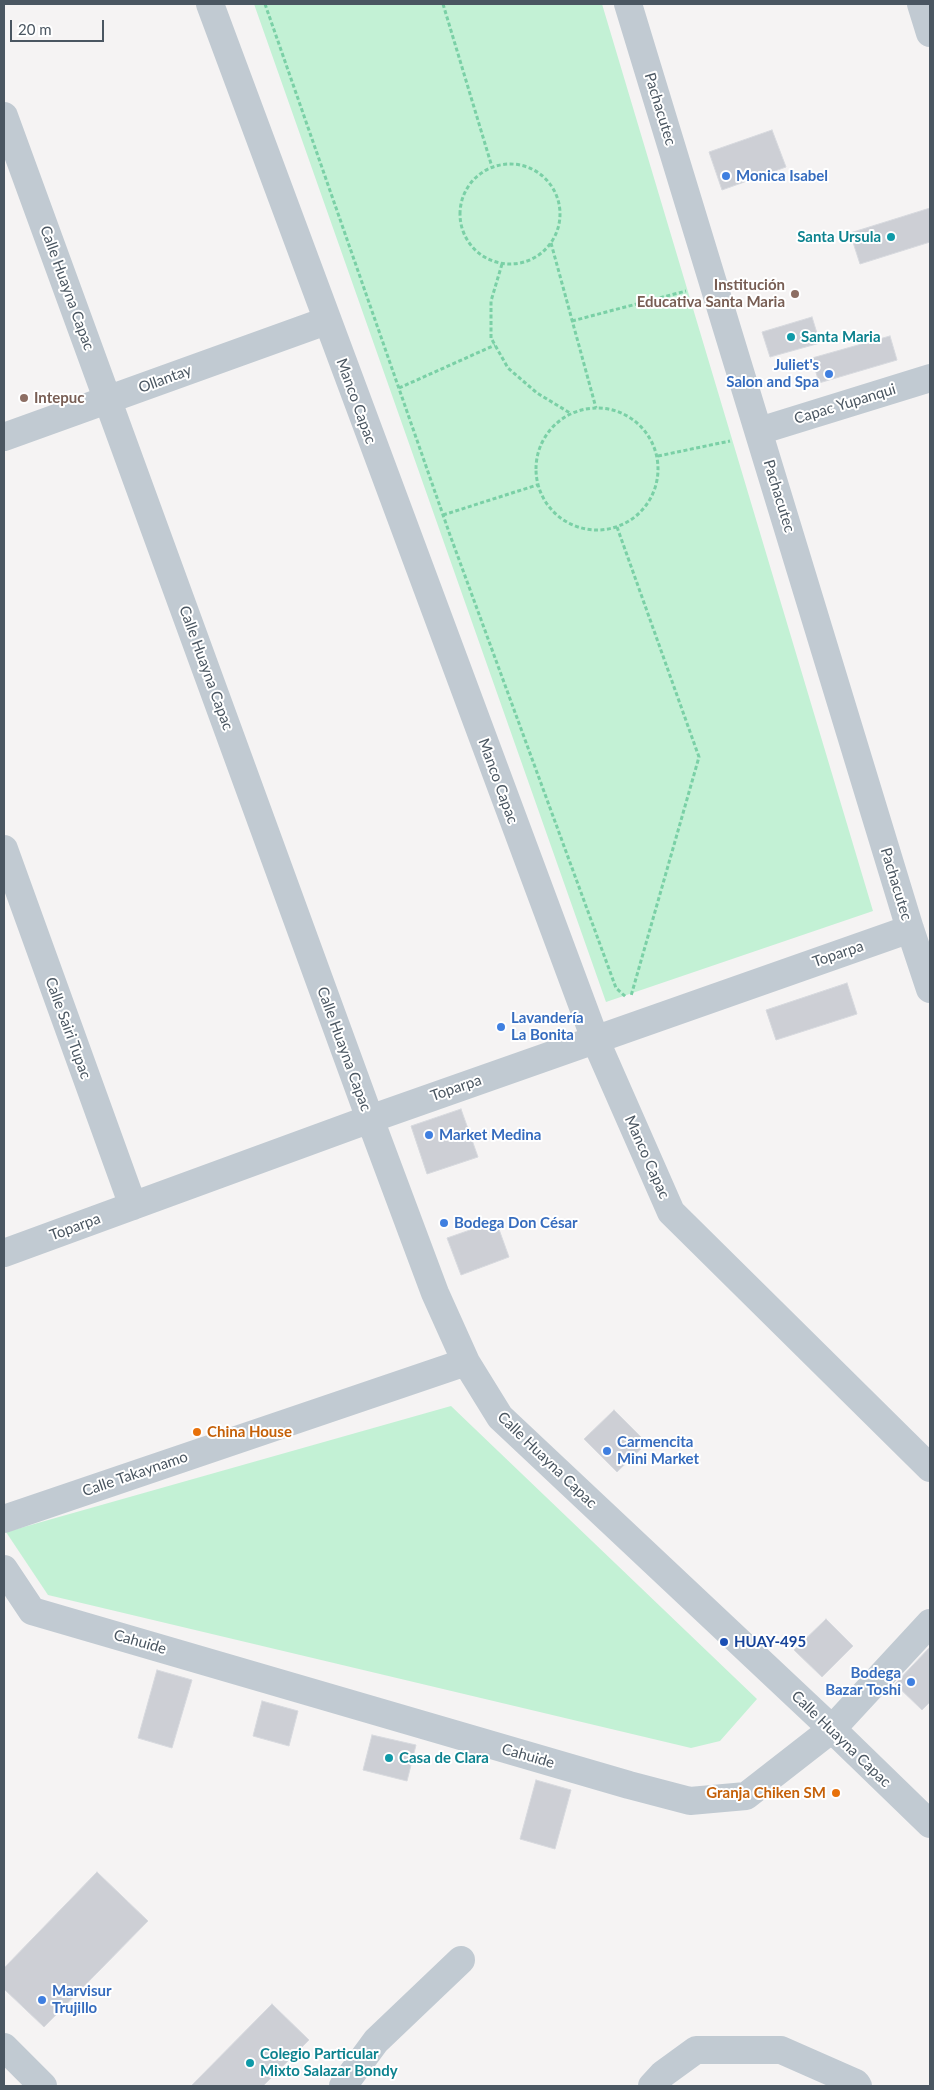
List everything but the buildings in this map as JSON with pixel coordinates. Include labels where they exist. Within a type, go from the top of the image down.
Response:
[{"type":"street","name":"Manco Capac","points":[[210,4],[326,321],[595,1040],[671,1212],[930,1468]]},
{"type":"street","name":"Pachacutec","points":[[628,4],[910,929],[930,989]]},
{"type":"street","points":[[921,4],[930,33]]},
{"type":"street","name":"Calle Huayna Capac","points":[[4,116],[370,1119],[436,1293],[466,1362],[500,1417],[832,1729],[930,1824]]},
{"type":"street","name":"Ollantay","points":[[4,437],[326,321]]},
{"type":"street","name":"Capac Yupanqui","points":[[759,431],[930,378]]},
{"type":"street","name":"Calle Sairi Tupac","points":[[4,849],[133,1206]]},
{"type":"street","name":"Toparpa","points":[[4,1253],[370,1119],[910,929]]},
{"type":"street","name":"Calle Takaynamo","points":[[4,1519],[466,1362]]},
{"type":"street","name":"Cahuide","points":[[4,1569],[32,1611],[629,1785],[690,1801],[746,1796],[832,1729],[930,1623]]},
{"type":"street","points":[[343,2086],[376,2041],[461,1960]]},
{"type":"street","points":[[4,2047],[43,2086]]},
{"type":"street","points":[[652,2086],[663,2074],[696,2050],[782,2050],[856,2083],[858,2086]]},
{"type":"path","points":[[265,4],[443,515],[616,988],[630,1000]]},
{"type":"path","points":[[443,4],[492,167]]},
{"type":"path","points":[[506,165],[534,170],[554,190],[560,210],[557,231],[551,243],[531,260],[517,264],[502,264],[488,259],[476,251],[466,240],[461,226],[460,212],[463,197],[470,184],[480,174],[492,167],[506,165]]},
{"type":"path","points":[[551,243],[596,408]]},
{"type":"path","points":[[502,264],[491,301],[491,338],[508,368],[537,393],[570,413]]},
{"type":"path","points":[[572,321],[686,291]]},
{"type":"path","points":[[400,388],[495,345]]},
{"type":"path","points":[[605,407],[623,413],[639,424],[651,438],[658,456],[659,475],[654,493],[644,509],[631,520],[617,527],[600,530],[584,529],[568,523],[555,514],[544,500],[537,485],[535,468],[537,452],[545,436],[556,422],[570,413],[586,408],[605,407]]},
{"type":"path","points":[[658,456],[741,438],[759,431]]},
{"type":"path","points":[[443,515],[537,485]]},
{"type":"path","points":[[617,527],[699,757],[630,1000]]},
{"type":"path","points":[[630,1000],[640,997]]},
{"type":"green space","points":[[254,4],[602,4],[873,911],[606,1002]]},
{"type":"green space","points":[[451,1406],[757,1699],[720,1741],[691,1748],[48,1595],[6,1532]]},
{"type":"place","name":"Monica Isabel","points":[[726,176]]},
{"type":"place","name":"Santa Ursula","points":[[891,237]]},
{"type":"place","name":"Institución Educativa Santa Maria","points":[[795,294]]},
{"type":"place","name":"Santa Maria","points":[[791,337]]},
{"type":"place","name":"Juliet's Salon and Spa","points":[[829,374]]},
{"type":"place","name":"Intepuc","points":[[24,398]]},
{"type":"place","name":"Lavandería La Bonita","points":[[501,1027]]},
{"type":"place","name":"Market Medina","points":[[429,1135]]},
{"type":"place","name":"Bodega Don César","points":[[444,1223]]},
{"type":"place","name":"China House","points":[[197,1432]]},
{"type":"place","name":"Carmencita Mini Market","points":[[607,1451]]},
{"type":"place","name":"HUAY-495","points":[[724,1642]]},
{"type":"place","name":"Bodega Bazar Toshi","points":[[911,1682]]},
{"type":"place","name":"Casa de Clara","points":[[389,1758]]},
{"type":"place","name":"Granja Chiken SM","points":[[836,1793]]},
{"type":"place","name":"Marvisur Trujillo","points":[[42,2000]]},
{"type":"place","name":"Colegio Particular Mixto Salazar Bondy","points":[[250,2063]]}]
